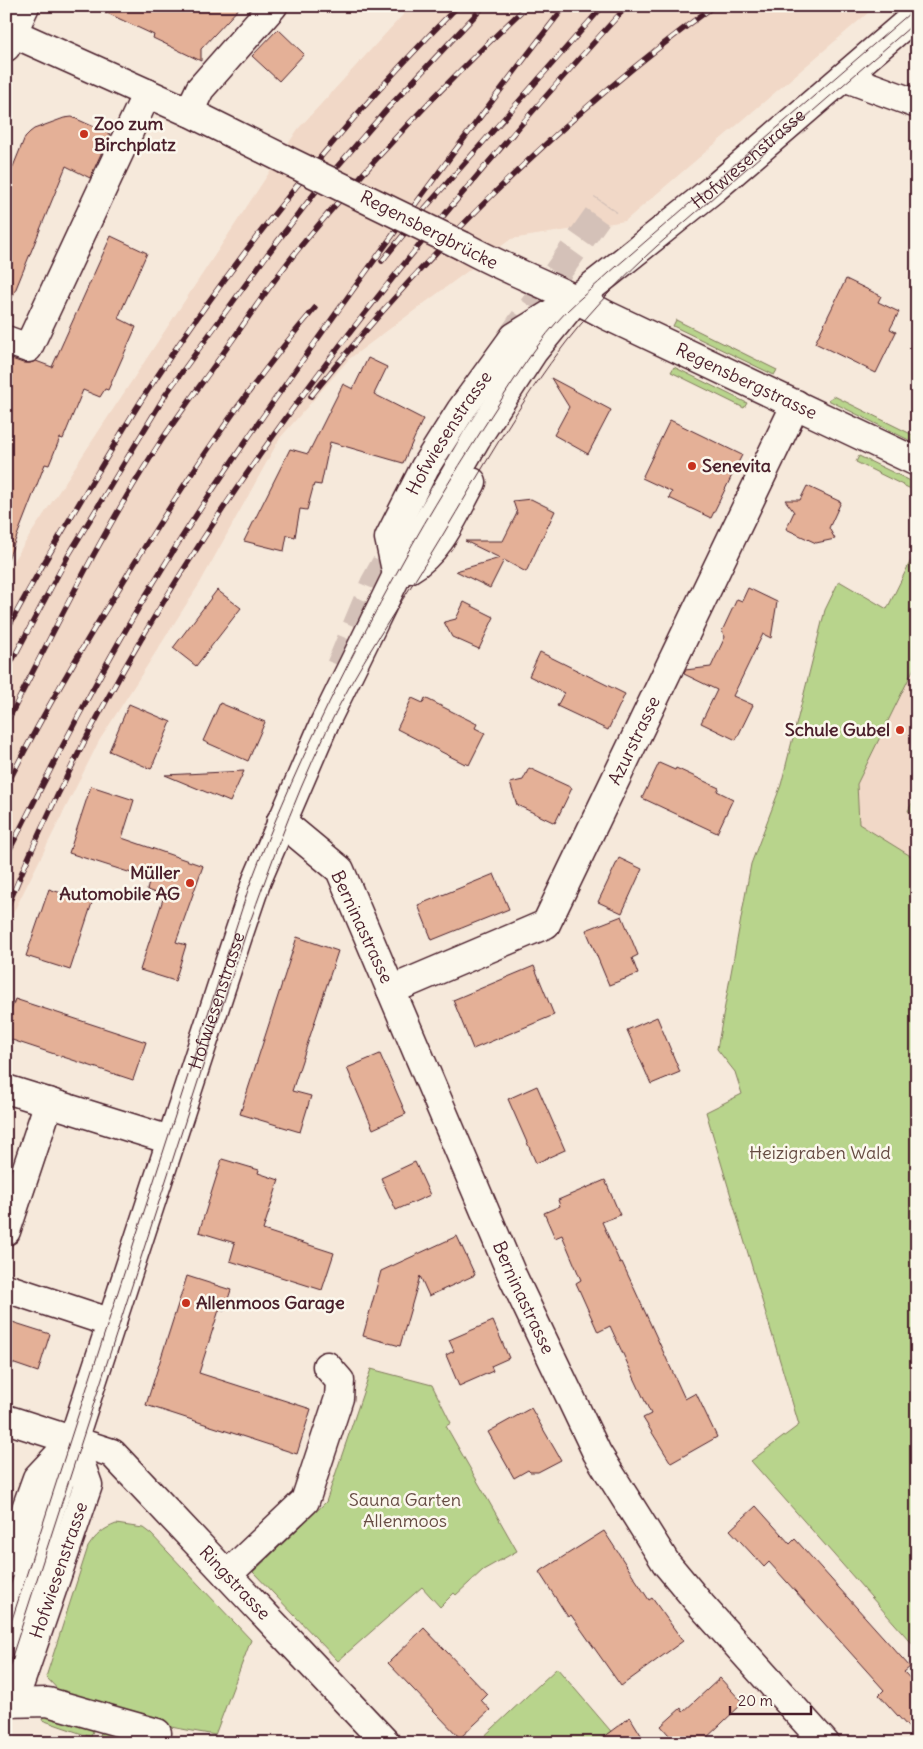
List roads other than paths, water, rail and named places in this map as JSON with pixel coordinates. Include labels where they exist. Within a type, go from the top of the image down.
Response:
[{"type":"street","points":[[26,6],[8,36],[189,112],[200,90],[273,6]]},
{"type":"street","name":"Hofwiesenstrasse","points":[[397,575],[389,538],[425,467],[461,410],[514,337],[577,298],[716,187],[917,14]]},
{"type":"street","points":[[844,77],[917,104]]},
{"type":"street","points":[[6,340],[28,348],[147,93]]},
{"type":"street","name":"Regensbergbrücke","points":[[189,112],[515,273],[577,298]]},
{"type":"street","name":"Hofwiesenstrasse","points":[[6,1645],[170,1140],[257,880],[281,821],[334,701],[397,575],[418,564],[439,542],[510,413],[546,363],[577,298]]},
{"type":"street","name":"Regensbergstrasse","points":[[577,298],[606,315],[917,462]]},
{"type":"street","name":"Azurstrasse","points":[[391,990],[546,924],[796,404]]},
{"type":"street","name":"Berninastrasse","points":[[281,821],[340,870],[512,1276],[597,1453],[666,1563],[701,1605],[825,1743]]},
{"type":"street","points":[[6,1089],[170,1140]]},
{"type":"street","points":[[6,1231],[49,1102]]},
{"type":"street","points":[[6,1288],[112,1323]]},
{"type":"street","points":[[227,1574],[305,1501],[339,1398],[340,1381],[327,1366]]},
{"type":"street","name":"Ringstrasse","points":[[6,1419],[112,1453],[386,1743]]},
{"type":"street","name":"Hofwiesenstrasse","points":[[6,1564],[37,1478],[72,1440]]},
{"type":"street","name":"Hofwiesenstrasse","points":[[6,1692],[20,1683],[88,1485],[72,1440]]},
{"type":"street","points":[[6,1704],[48,1702],[157,1733],[154,1743]]},
{"type":"tunnel","points":[[508,342],[606,204]]},
{"type":"tunnel","points":[[340,666],[374,584],[400,537]]},
{"type":"tram line","points":[[6,1638],[249,887],[282,804],[320,722],[380,602],[459,465],[520,370],[567,311],[917,7]]},
{"type":"tram line","points":[[6,1675],[246,933],[301,788],[340,704],[376,641],[517,412],[550,363],[589,315],[657,246],[917,21]]},
{"type":"railway","points":[[6,632],[48,555],[137,408],[221,284],[296,187],[335,141],[458,6]]},
{"type":"railway","points":[[6,672],[68,556],[166,394],[267,255],[317,190],[388,108],[484,6]]},
{"type":"railway","points":[[6,724],[80,581],[139,475],[276,278],[331,210],[385,150],[440,91],[527,6]]},
{"type":"railway","points":[[6,857],[115,649],[154,582],[217,483],[416,203],[565,6]]},
{"type":"railway","points":[[382,261],[426,207],[603,6]]},
{"type":"railway","points":[[6,910],[63,784],[127,663],[199,545],[276,431],[359,321],[445,213],[535,108],[627,6]]},
{"type":"railway","points":[[311,396],[356,342],[450,237],[500,187],[603,93],[714,6]]},
{"type":"railway","points":[[6,787],[74,663],[164,517],[211,445],[261,375],[315,308]]},
{"type":"place","name":"Zoo zum Birchplatz","points":[[84,134]]},
{"type":"place","name":"Senevita","points":[[692,466]]},
{"type":"place","name":"Schule Gubel","points":[[900,730]]},
{"type":"place","name":"Müller Automobile AG","points":[[190,883]]},
{"type":"place","name":"Allenmoos Garage","points":[[186,1303]]},
{"type":"park label","name":"Heizigraben Wald","points":[[820,1153]]},
{"type":"park label","name":"Sauna Garten Allenmoos","points":[[405,1510]]}]
